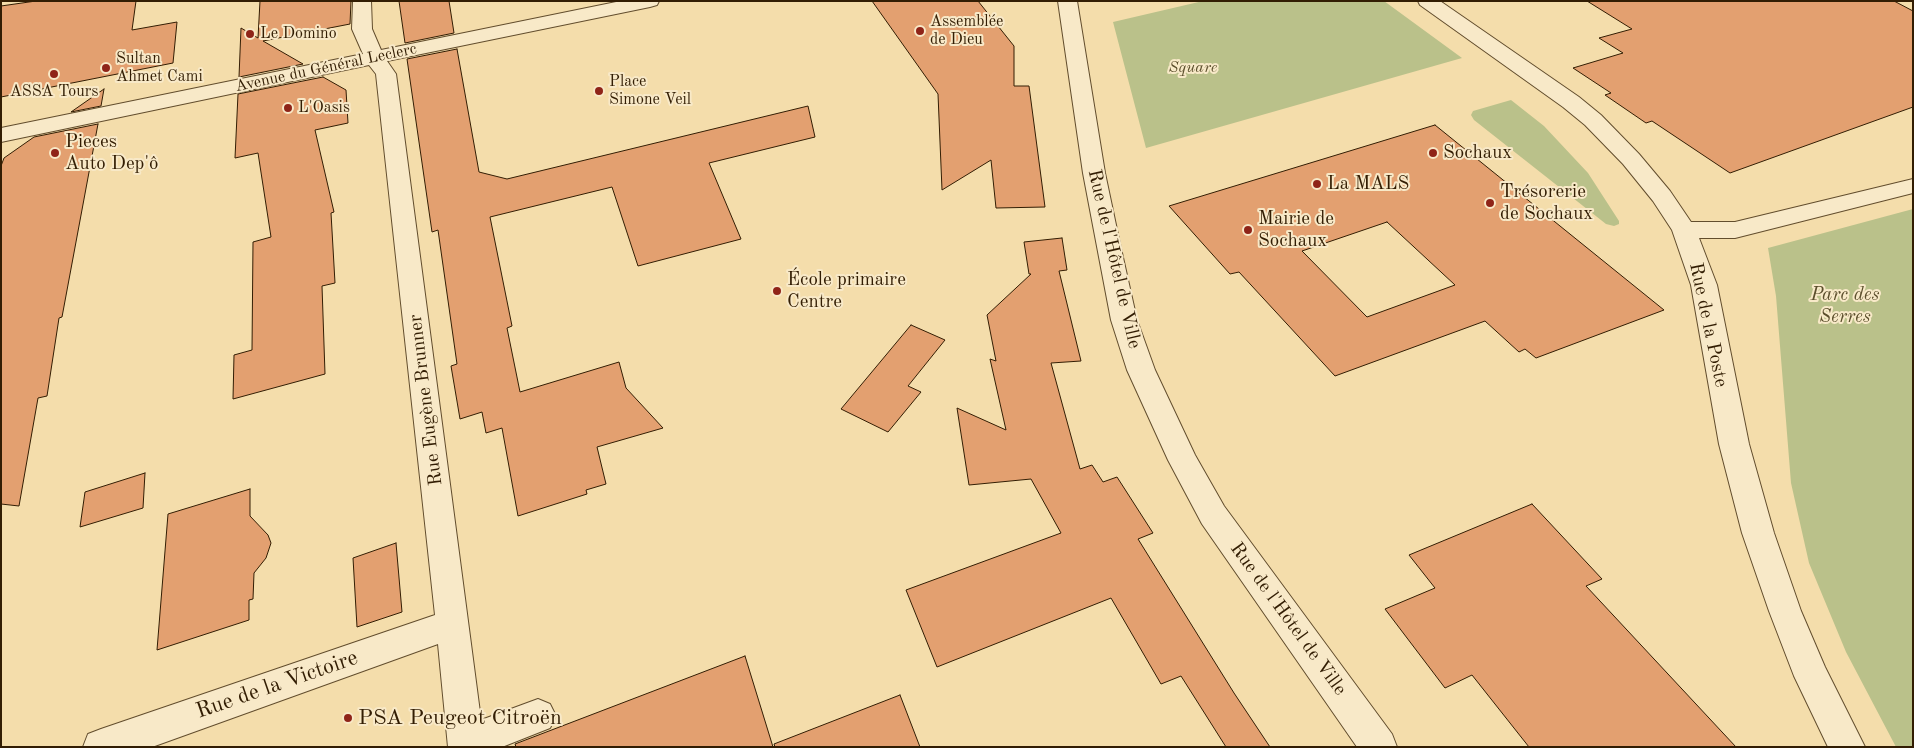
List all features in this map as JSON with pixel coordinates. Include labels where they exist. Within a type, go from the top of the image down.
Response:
[{"type":"street","name":"Rue Eugène Brunner","points":[[362,1],[362,29],[374,57],[386,74],[466,745]]},
{"type":"street","name":"Avenue du Général Leclerc","points":[[1,135],[650,1]]},
{"type":"street","name":"Rue de l'Hôtel de Ville","points":[[1067,1],[1094,173],[1108,244],[1124,320],[1141,370],[1183,460],[1214,515],[1379,747]]},
{"type":"street","name":"Rue de la Poste","points":[[1427,1],[1564,97],[1592,120],[1631,159],[1662,196],[1684,230],[1704,285],[1734,444],[1758,533],[1785,611],[1811,676],[1847,747]]},
{"type":"street","points":[[1684,230],[1735,230],[1913,186]]},
{"type":"street","name":"Rue de la Victoire","points":[[101,747],[453,624]]},
{"type":"street","points":[[466,745],[538,716]]},
{"type":"green space","name":"Square","points":[[1203,1],[1384,1],[1462,58],[1146,148],[1113,22]]},
{"type":"green space","points":[[1511,100],[1544,126],[1588,173],[1619,221],[1619,224],[1614,226],[1606,224],[1474,120],[1471,115],[1473,111]]},
{"type":"green space","name":"Parc des Serres","points":[[1913,209],[1913,747],[1896,747],[1846,652],[1809,563],[1791,483],[1776,296],[1768,248]]},
{"type":"building","points":[[36,1],[136,1],[132,30],[177,22],[173,63],[1,97],[1,6]]},
{"type":"building","points":[[260,1],[351,1],[350,24],[263,41],[303,64],[239,77],[241,28],[258,38]]},
{"type":"building","points":[[399,1],[449,1],[454,33],[405,43]]},
{"type":"building","points":[[872,1],[978,1],[1014,46],[1014,86],[1029,86],[1045,207],[996,208],[991,160],[942,190],[938,94]]},
{"type":"building","points":[[1587,1],[1894,1],[1913,11],[1913,107],[1730,173],[1652,121],[1646,123],[1605,95],[1611,93],[1573,68],[1623,53],[1599,38],[1632,29]]},
{"type":"building","points":[[457,49],[479,172],[507,179],[808,106],[815,137],[709,163],[741,239],[638,266],[612,187],[490,217],[512,326],[507,328],[520,392],[619,362],[626,388],[663,428],[597,447],[606,484],[586,490],[587,494],[518,516],[502,428],[486,433],[482,412],[460,419],[451,366],[457,364],[438,230],[432,232],[407,59]]},
{"type":"building","points":[[323,77],[346,90],[348,123],[315,130],[334,212],[331,213],[335,283],[322,286],[325,374],[233,399],[234,355],[252,350],[253,242],[271,237],[258,153],[235,158],[238,94]]},
{"type":"building","points":[[104,89],[101,106],[71,112]]},
{"type":"building","points":[[98,124],[62,317],[59,318],[47,396],[38,398],[19,506],[1,504],[1,166],[4,158],[34,137]]},
{"type":"building","points":[[1435,125],[1664,310],[1536,358],[1525,349],[1519,352],[1485,321],[1335,376],[1239,272],[1230,274],[1169,206]],"holes":[[[1387,222],[1455,285],[1367,317],[1302,251]]]},
{"type":"building","points":[[1062,238],[1067,270],[1059,271],[1081,361],[1051,363],[1080,469],[1092,465],[1103,482],[1117,477],[1153,533],[1138,539],[1270,747],[1226,747],[1181,676],[1161,684],[1111,598],[937,667],[906,590],[1061,533],[1031,479],[969,485],[957,408],[1006,430],[990,359],[996,361],[987,315],[1031,274],[1029,274],[1024,242]]},
{"type":"building","points":[[911,325],[945,340],[908,386],[921,392],[888,432],[841,409]]},
{"type":"building","points":[[145,473],[143,508],[80,527],[85,492]]},
{"type":"building","points":[[250,489],[250,516],[268,535],[271,543],[266,558],[254,573],[253,599],[249,600],[249,620],[157,650],[168,514]]},
{"type":"building","points":[[1532,504],[1602,579],[1586,586],[1736,747],[1529,747],[1472,675],[1445,688],[1385,609],[1435,588],[1409,555]]},
{"type":"building","points":[[396,543],[402,612],[357,627],[353,558]]},
{"type":"building","points":[[745,656],[773,747],[516,747],[515,744]]},
{"type":"building","points":[[900,695],[920,747],[775,747],[774,744]]},
{"type":"place","name":"Assemblée de Dieu","points":[[920,31]]},
{"type":"place","name":"Le Domino","points":[[250,34]]},
{"type":"place","name":"Sultan Ahmet Cami","points":[[106,68]]},
{"type":"place","name":"ASSA Tours","points":[[54,74]]},
{"type":"place","name":"Place Simone Veil","points":[[599,91]]},
{"type":"place","name":"L'Oasis","points":[[288,108]]},
{"type":"place","name":"Pieces Auto Dep'ô","points":[[55,153]]},
{"type":"place","name":"Sochaux","points":[[1433,153]]},
{"type":"place","name":"La MALS","points":[[1317,184]]},
{"type":"place","name":"Trésorerie de Sochaux","points":[[1490,203]]},
{"type":"place","name":"Mairie de Sochaux","points":[[1248,230]]},
{"type":"place","name":"École primaire Centre","points":[[777,291]]},
{"type":"place","name":"PSA Peugeot Citroën","points":[[348,718]]}]
